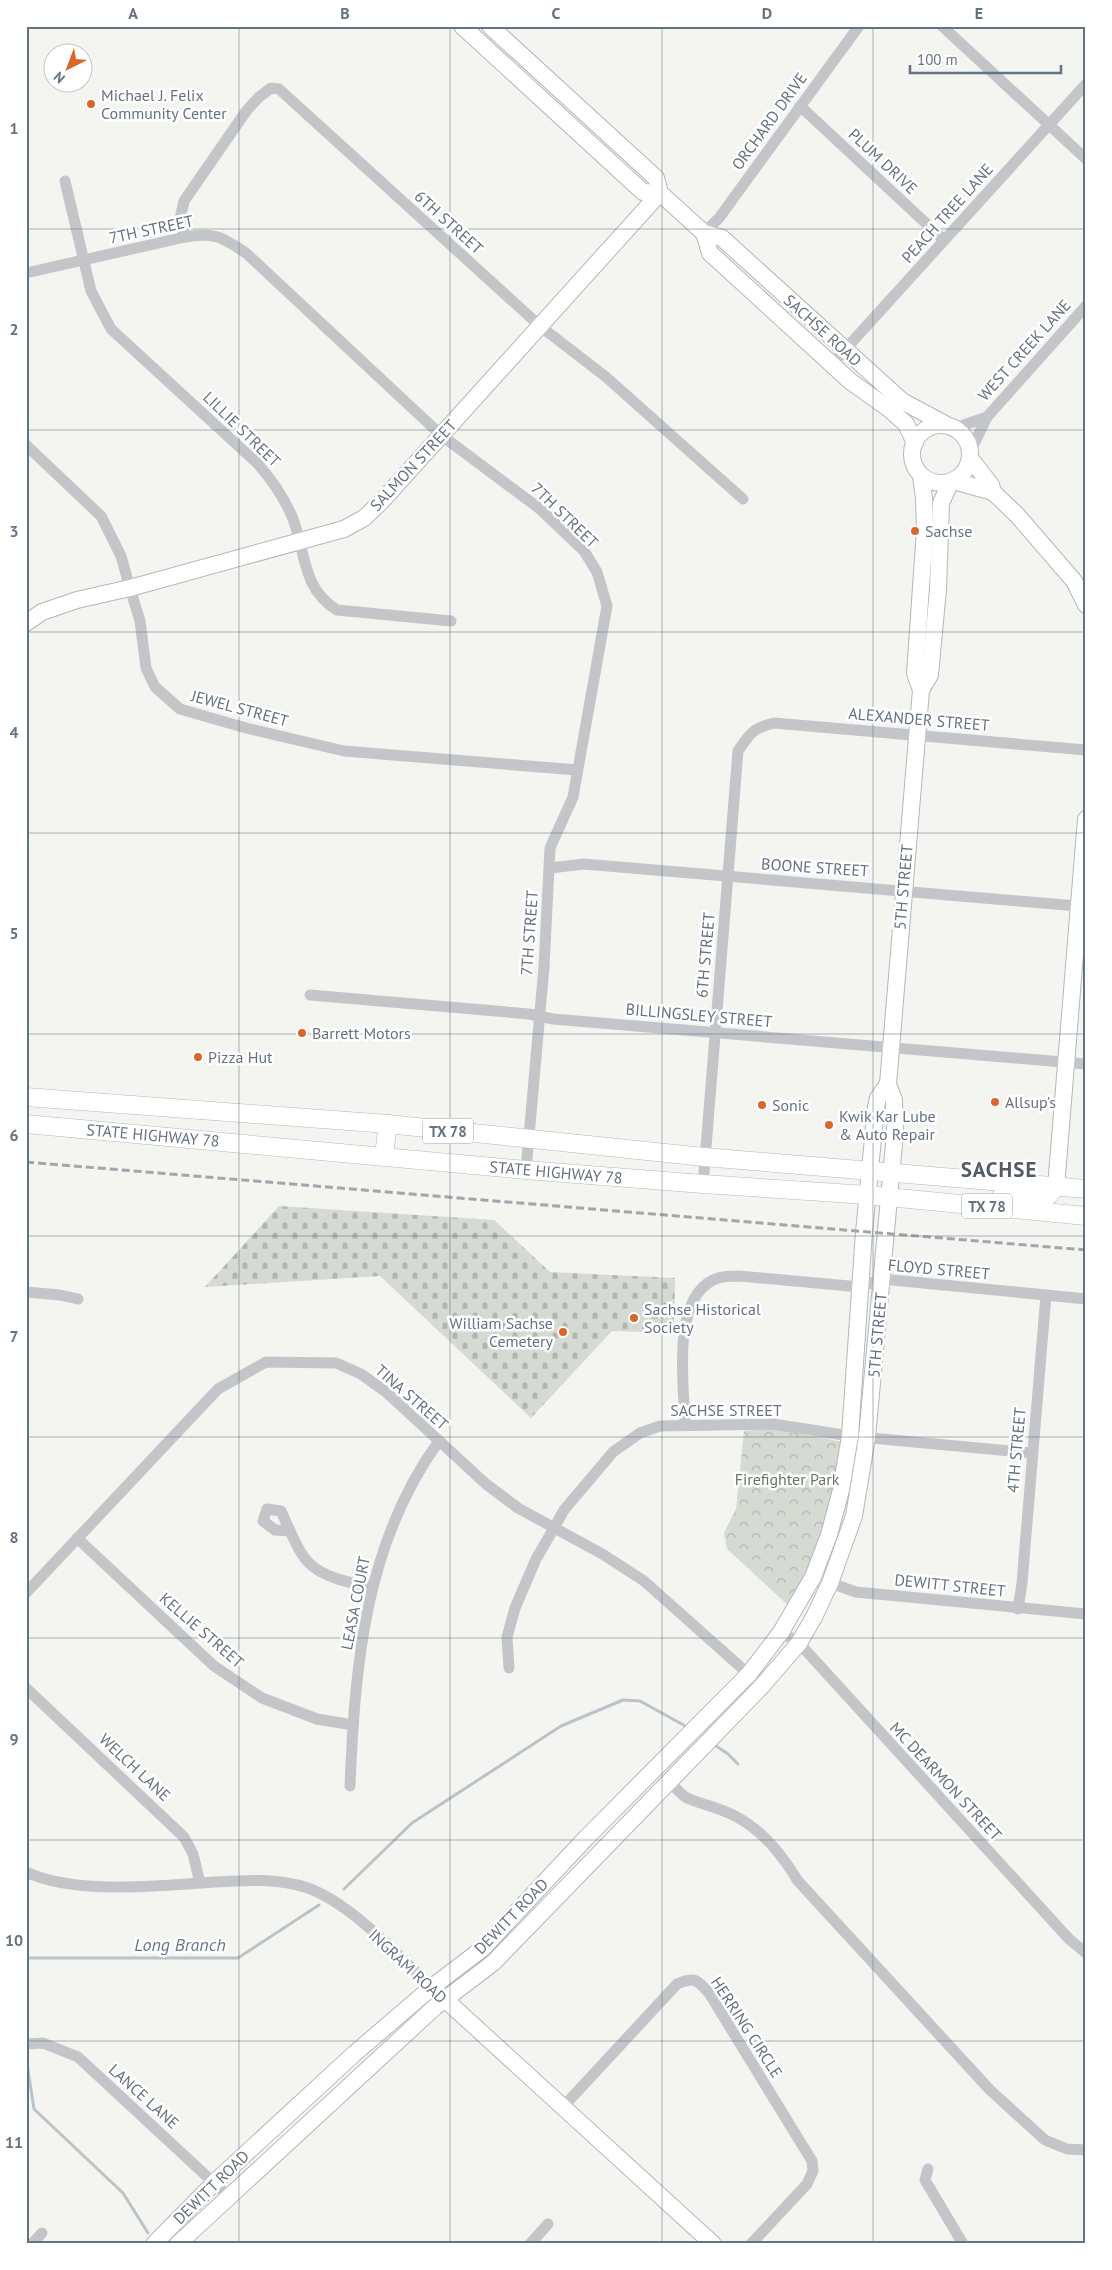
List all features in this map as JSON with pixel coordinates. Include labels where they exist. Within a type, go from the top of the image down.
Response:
[{"type":"main road","name":"SACHSE ROAD","points":[[462,26],[643,192],[660,193]]},
{"type":"main road","name":"SACHSE ROAD","points":[[490,26],[656,178],[660,193],[704,233],[722,238],[902,401],[950,426]]},
{"type":"main road","name":"SALMON STREET","points":[[26,623],[42,612],[77,600],[130,588],[299,542],[344,528],[364,518],[381,502],[660,193]]},
{"type":"main road","name":"SACHSE ROAD","points":[[704,233],[710,253],[832,364],[906,424],[915,443]]},
{"type":"main road","points":[[952,482],[964,469],[970,455],[969,442],[964,434],[950,426],[927,429],[915,443],[913,462],[921,476],[940,484],[952,482],[993,492]]},
{"type":"main road","points":[[970,455],[993,492],[1017,515],[1074,581],[1086,605]]},
{"type":"main road","name":"5TH STREET","points":[[921,476],[924,498],[924,530],[915,672],[921,690]]},
{"type":"main road","name":"5TH STREET","points":[[830,1583],[854,1516],[867,1437],[895,1132],[894,1100],[888,1084],[902,891],[921,690],[930,675],[938,589],[941,503],[952,482]]},
{"type":"main road","points":[[988,1206],[998,1198],[1048,1196],[1056,1187],[1077,906],[1086,819]]},
{"type":"main road","name":"5TH STREET","points":[[814,1577],[829,1535],[841,1490],[850,1436],[867,1195],[876,1107],[878,1098],[888,1084]]},
{"type":"main road","name":"STATE HIGHWAY 78","points":[[26,1097],[388,1124],[704,1157],[1086,1189]]},
{"type":"main road","name":"STATE HIGHWAY 78","points":[[26,1124],[384,1155],[526,1170],[867,1195],[1086,1216]]},
{"type":"main road","points":[[384,1155],[388,1124]]},
{"type":"main road","points":[[858,1318],[878,1320]]},
{"type":"main road","name":"DEWITT ROAD","points":[[154,2244],[214,2182],[354,2054],[432,1987],[468,1959],[504,1926],[619,1804],[749,1674],[781,1632],[814,1577]]},
{"type":"main road","name":"DEWITT ROAD","points":[[178,2244],[381,2056],[446,2000],[493,1963],[762,1686],[799,1643],[830,1583]]},
{"type":"main road","points":[[656,1767],[670,1782]]},
{"type":"main road","points":[[619,1804],[634,1819]]},
{"type":"main road","points":[[468,1959],[481,1973]]},
{"type":"main road","name":"INGRAM ROAD","points":[[432,1987],[713,2244]]},
{"type":"street","name":"ORCHARD DRIVE","points":[[704,233],[719,218],[858,26]]},
{"type":"street","points":[[942,26],[1086,159]]},
{"type":"street","name":"PEACH TREE LANE","points":[[832,364],[1086,84]]},
{"type":"street","name":"6TH STREET","points":[[185,237],[180,219],[184,200],[247,110],[259,96],[271,88],[279,89],[540,326],[606,376],[744,499]]},
{"type":"street","name":"PLUM DRIVE","points":[[800,106],[944,240]]},
{"type":"street","name":"LILLIE STREET","points":[[65,181],[91,291],[111,329],[258,464],[274,482],[293,519],[309,577],[319,596],[337,610],[452,621]]},
{"type":"street","name":"7TH STREET","points":[[26,273],[185,237],[210,234],[221,236],[246,253],[441,435],[540,510],[584,551],[597,572],[607,606],[573,797],[550,848],[539,1016],[526,1170]]},
{"type":"street","name":"WEST CREEK LANE","points":[[970,455],[987,417],[1086,306]]},
{"type":"street","name":"WEST CREEK LANE","points":[[950,426],[987,417]]},
{"type":"street","name":"JEWEL STREET","points":[[27,446],[101,516],[121,556],[140,621],[146,668],[155,687],[180,709],[246,728],[344,751],[577,770]]},
{"type":"street","name":"ALEXANDER STREET","points":[[751,732],[760,726],[774,723],[1086,750]]},
{"type":"street","name":"6TH STREET","points":[[702,1184],[738,751],[751,732]]},
{"type":"street","name":"BOONE STREET","points":[[550,868],[584,864],[1077,906]]},
{"type":"street","name":"BILLINGSLEY STREET","points":[[310,995],[714,1034],[1086,1064]]},
{"type":"street","name":"FLOYD STREET","points":[[685,1424],[682,1356],[684,1330],[693,1303],[704,1287],[721,1277],[739,1276],[860,1287],[882,1279],[1086,1299]]},
{"type":"street","points":[[26,1292],[60,1295],[78,1300]]},
{"type":"street","name":"4TH STREET","points":[[1018,1609],[1022,1582],[1046,1295]]},
{"type":"street","name":"TINA STREET","points":[[26,1593],[218,1389],[266,1362],[311,1361],[336,1363],[361,1374],[386,1392],[486,1484],[518,1508],[604,1555],[644,1581],[762,1686]]},
{"type":"street","name":"SACHSE STREET","points":[[508,1668],[507,1638],[515,1608],[536,1559],[564,1510],[613,1452],[640,1433],[660,1426],[685,1424],[729,1426],[773,1424],[850,1436],[1032,1453]]},
{"type":"street","name":"LEASA COURT","points":[[350,1786],[353,1725],[372,1587],[380,1554],[402,1503],[426,1459],[439,1440]]},
{"type":"street","points":[[290,1531],[310,1564],[347,1582],[372,1587]]},
{"type":"street","name":"KELLIE STREET","points":[[77,1538],[214,1666],[262,1698],[317,1719],[353,1725]]},
{"type":"street","name":"DEWITT STREET","points":[[814,1577],[856,1592],[1086,1614]]},
{"type":"street","name":"MC DEARMON STREET","points":[[781,1632],[799,1643],[1070,1939],[1086,1953]]},
{"type":"street","name":"WELCH LANE","points":[[26,1688],[184,1837],[193,1854],[200,1883]]},
{"type":"street","points":[[670,1782],[685,1797],[709,1804],[737,1817],[759,1831],[781,1854],[798,1881],[990,2090],[1045,2140],[1067,2148],[1086,2150]]},
{"type":"street","name":"INGRAM ROAD","points":[[26,1872],[50,1882],[81,1886],[255,1881],[287,1883],[307,1888],[328,1897],[348,1910],[432,1987]]},
{"type":"street","name":"HERRING CIRCLE","points":[[563,2107],[677,1984],[688,1979],[697,1980],[709,1993],[812,2161],[813,2171],[807,2184],[751,2244]]},
{"type":"street","name":"LANCE LANE","points":[[29,2044],[43,2043],[78,2057],[228,2196]]},
{"type":"street","points":[[928,2170],[925,2180],[963,2244]]},
{"type":"street","points":[[530,2244],[548,2224]]},
{"type":"street","points":[[32,2244],[42,2233]]},
{"type":"green space","points":[[279,1206],[494,1220],[550,1272],[675,1278],[674,1333],[612,1331],[531,1418],[380,1276],[205,1287]]},
{"type":"green space","name":"Firefighter Park","points":[[771,1428],[843,1442],[828,1521],[811,1568],[790,1607],[727,1549],[724,1533],[736,1509],[744,1431]]},
{"type":"waterway","points":[[344,1889],[412,1823],[561,1726],[623,1700],[640,1701],[689,1728]]},
{"type":"waterway","points":[[713,1744],[728,1754],[738,1764]]},
{"type":"waterway","name":"Long Branch","points":[[26,1958],[238,1958],[319,1905]]},
{"type":"waterway","points":[[26,2057],[34,2109],[123,2193],[148,2233]]},
{"type":"railway","points":[[26,1162],[1086,1250]]},
{"type":"place","name":"Michael J. Felix Community Center","points":[[91,104]]},
{"type":"place","name":"Sachse","points":[[915,531]]},
{"type":"place","name":"Barrett Motors","points":[[302,1033]]},
{"type":"place","name":"Pizza Hut","points":[[198,1057]]},
{"type":"place","name":"Allsup's","points":[[995,1102]]},
{"type":"place","name":"Sonic","points":[[762,1105]]},
{"type":"place","name":"Kwik Kar Lube & Auto Repair","points":[[829,1125]]},
{"type":"place","name":"Sachse Historical Society","points":[[634,1318]]},
{"type":"place","name":"William Sachse Cemetery","points":[[563,1332]]},
{"type":"district","name":"SACHSE","points":[[999,1169]]}]
